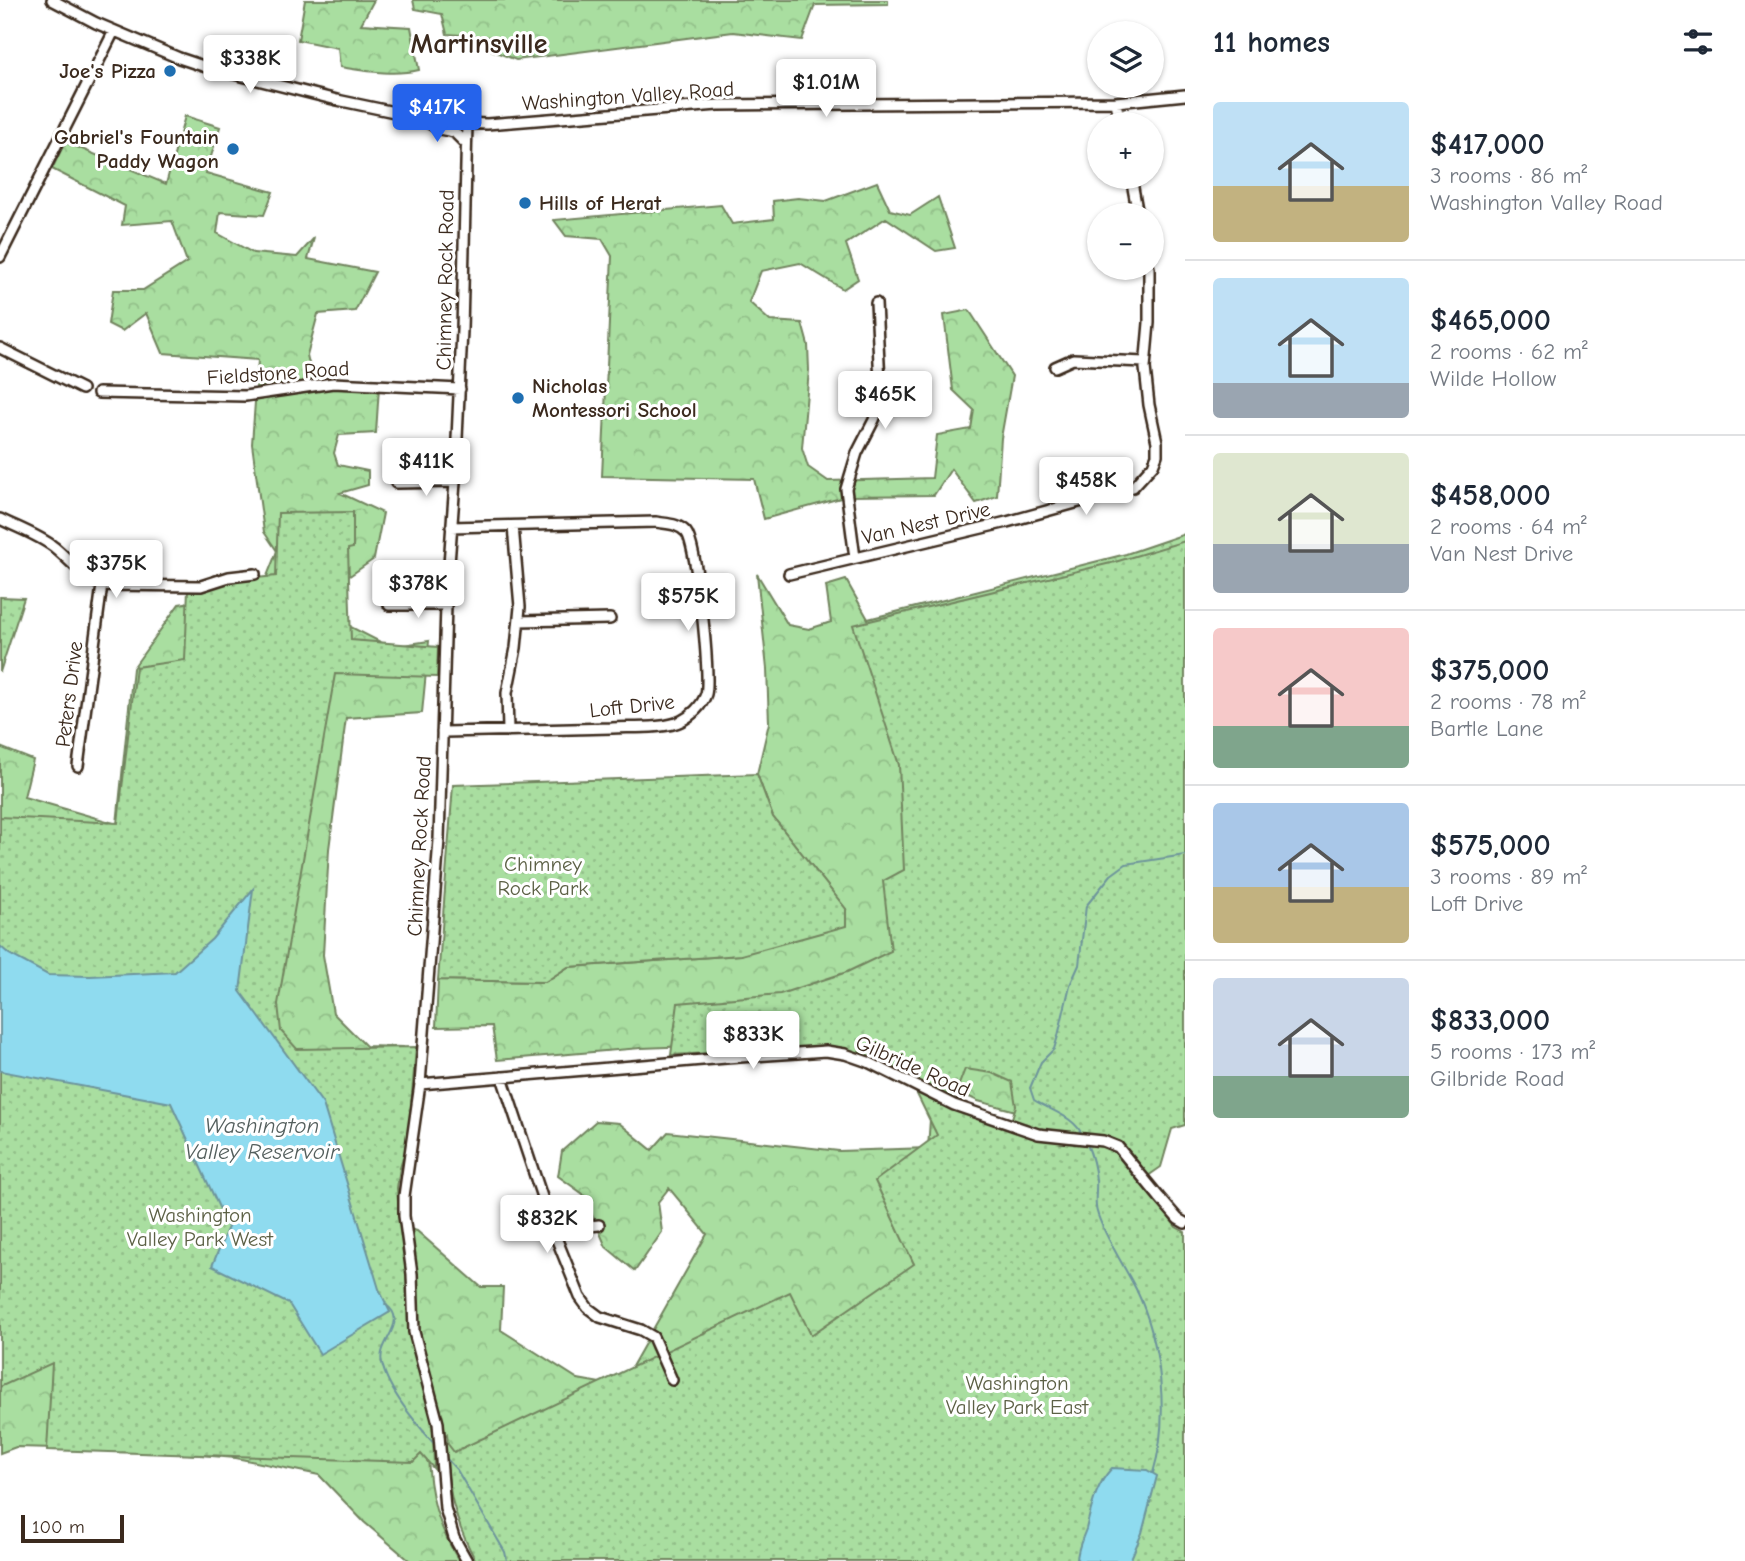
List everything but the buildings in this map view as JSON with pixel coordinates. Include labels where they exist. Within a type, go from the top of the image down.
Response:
[{"type":"street","name":"Washington Valley Road","points":[[52,0],[114,31],[206,67],[425,120],[496,123],[718,105],[1116,102],[1185,95]]},
{"type":"street","points":[[0,257],[114,31]]},
{"type":"street","points":[[1116,102],[1118,112]]},
{"type":"street","points":[[425,120],[439,129],[454,132],[466,144]]},
{"type":"street","name":"Chimney Rock Road","points":[[467,123],[460,389],[446,605],[439,840],[421,1084],[404,1196],[412,1274],[414,1332],[438,1423],[448,1523],[467,1561]]},
{"type":"street","name":"Van Nest Drive","points":[[789,574],[1007,522],[1133,487],[1153,465],[1157,455],[1145,362],[1149,280]]},
{"type":"street","points":[[855,558],[846,489],[857,453],[881,402],[876,303]]},
{"type":"street","points":[[0,348],[82,389]]},
{"type":"street","points":[[1055,367],[1073,359],[1145,362]]},
{"type":"street","name":"Fieldstone Road","points":[[98,393],[245,396],[333,383],[460,389]]},
{"type":"street","points":[[396,483],[455,482]]},
{"type":"street","points":[[0,519],[39,537],[88,577],[102,585],[201,586],[229,577],[255,574]]},
{"type":"street","name":"Loft Drive","points":[[442,732],[676,724],[698,708],[706,695],[707,674],[695,560],[686,532],[677,526],[656,522],[452,527]]},
{"type":"street","points":[[508,731],[507,693],[516,648],[520,607],[513,526]]},
{"type":"street","name":"Peters Drive","points":[[78,766],[102,585]]},
{"type":"street","points":[[389,605],[446,605]]},
{"type":"street","points":[[519,621],[610,619]]},
{"type":"street","name":"Gilbride Road","points":[[421,1084],[825,1051],[845,1054],[869,1062],[954,1105],[1038,1134],[1096,1140],[1118,1147],[1165,1205],[1185,1223]]},
{"type":"street","points":[[502,1077],[553,1230],[580,1297],[588,1308],[600,1317],[642,1330],[653,1338],[672,1380]]},
{"type":"street","points":[[553,1230],[598,1225]]},
{"type":"green space","points":[[305,0],[374,0],[361,24],[411,27],[419,70],[390,73],[340,67],[338,48],[298,40]]},
{"type":"green space","points":[[413,0],[888,0],[888,4],[815,5],[802,40],[733,32],[516,60],[491,50],[491,37],[447,34],[442,14],[415,9]]},
{"type":"green space","points":[[185,116],[220,127],[206,173],[273,192],[264,215],[220,212],[217,233],[253,253],[297,257],[314,238],[308,259],[375,272],[355,311],[318,314],[307,355],[312,377],[379,387],[376,433],[339,435],[334,453],[338,465],[368,471],[368,485],[340,493],[383,513],[374,559],[338,584],[335,619],[390,647],[429,641],[422,713],[346,718],[329,849],[323,955],[333,1013],[366,1046],[403,1047],[408,1096],[395,1179],[399,1226],[417,1231],[481,1287],[503,1287],[501,1330],[578,1379],[611,1385],[630,1370],[707,1234],[669,1188],[658,1202],[662,1232],[635,1271],[606,1247],[583,1194],[558,1176],[562,1151],[596,1121],[619,1123],[652,1150],[668,1132],[839,1151],[928,1148],[931,1105],[1185,1561],[451,1482],[447,1434],[428,1454],[429,1469],[436,1510],[459,1561],[410,1561],[364,1522],[319,1475],[236,1458],[139,1450],[16,1447],[0,1453],[0,747],[33,760],[24,797],[117,824],[133,668],[179,604],[261,591],[277,551],[264,532],[252,444],[258,360],[163,353],[146,313],[122,331],[108,324],[113,290],[143,290],[187,262],[172,221],[122,225],[125,206],[52,169],[65,142],[166,184]]},
{"type":"green space","points":[[877,182],[890,210],[910,215],[938,197],[955,248],[936,251],[886,218],[846,244],[858,279],[843,289],[800,263],[761,271],[749,302],[770,321],[802,323],[808,345],[809,370],[802,448],[808,467],[828,481],[932,478],[937,435],[971,429],[974,410],[953,390],[944,315],[969,310],[1012,376],[1001,438],[997,496],[976,503],[951,469],[934,495],[848,496],[764,519],[754,479],[602,476],[612,256],[602,239],[566,236],[554,220],[721,205],[732,224],[774,219],[773,201],[798,198],[826,201]]},
{"type":"green space","name":"Washington Valley Park West","points":[[353,512],[353,548],[348,549],[351,640],[438,647],[437,677],[335,674],[278,1004],[281,1031],[297,1049],[416,1047],[408,1142],[397,1188],[433,1425],[434,1469],[421,1454],[413,1462],[47,1450],[52,1363],[0,1387],[0,817],[118,823],[136,667],[185,660],[188,589],[225,581],[276,576],[278,513]]},
{"type":"green space","points":[[1185,534],[1185,1079],[1058,1122],[978,1101],[846,1040],[641,1048],[497,1060],[492,1026],[436,1027],[438,980],[545,982],[568,967],[741,955],[846,909],[773,817],[757,774],[769,723],[767,669],[757,574],[788,625],[809,629],[831,622],[826,586],[846,580],[868,619],[1126,554]]},
{"type":"green space","name":"Washington Valley Park East","points":[[1185,541],[1185,1125],[1172,1129],[1161,1167],[1141,1181],[1176,1227],[1185,1232],[1185,1561],[476,1561],[461,1530],[452,1502],[444,1439],[454,1452],[790,1292],[811,1335],[914,1264],[875,1181],[937,1135],[915,1090],[920,1082],[884,1061],[846,1049],[811,1048],[671,1055],[678,1003],[780,994],[847,972],[891,951],[883,881],[904,870],[899,765],[853,625],[1115,562]],"holes":[[[965,1069],[992,1073],[1012,1082],[1016,1106],[1011,1121],[953,1100]]]},
{"type":"green space","points":[[0,597],[24,598],[0,672]]},
{"type":"green space","name":"Chimney Rock Park","points":[[757,774],[773,817],[846,909],[846,926],[741,955],[568,967],[545,982],[438,980],[453,785]]},
{"type":"water","name":"Washington Valley Reservoir","points":[[253,889],[240,991],[323,1104],[379,1289],[390,1312],[320,1354],[289,1304],[212,1266],[228,1227],[171,1103],[0,1071],[0,946],[9,954],[48,975],[175,972],[212,939]]},
{"type":"water","points":[[1112,1468],[1147,1470],[1157,1476],[1142,1533],[1130,1561],[1077,1561],[1095,1497]]},
{"type":"waterway","points":[[1083,1136],[1074,1123],[1034,1100],[1030,1088],[1041,1062],[1054,1049],[1070,985],[1079,965],[1086,906],[1111,875],[1126,864],[1185,855]]},
{"type":"waterway","points":[[1087,1144],[1095,1171],[1097,1212],[1145,1310],[1157,1355],[1162,1404],[1161,1428],[1153,1473]]},
{"type":"waterway","points":[[385,1304],[395,1318],[381,1355],[385,1374],[404,1407],[436,1446]]},
{"type":"waterway","points":[[444,1456],[457,1470],[505,1552],[507,1561]]},
{"type":"place","name":"Joe's Pizza","points":[[170,71]]},
{"type":"place","name":"Gabriel's Fountain Paddy Wagon","points":[[233,149]]},
{"type":"place","name":"Hills of Herat","points":[[525,203]]},
{"type":"place","name":"Nicholas Montessori School","points":[[518,398]]},
{"type":"district","name":"Martinsville","points":[[479,43]]}]
